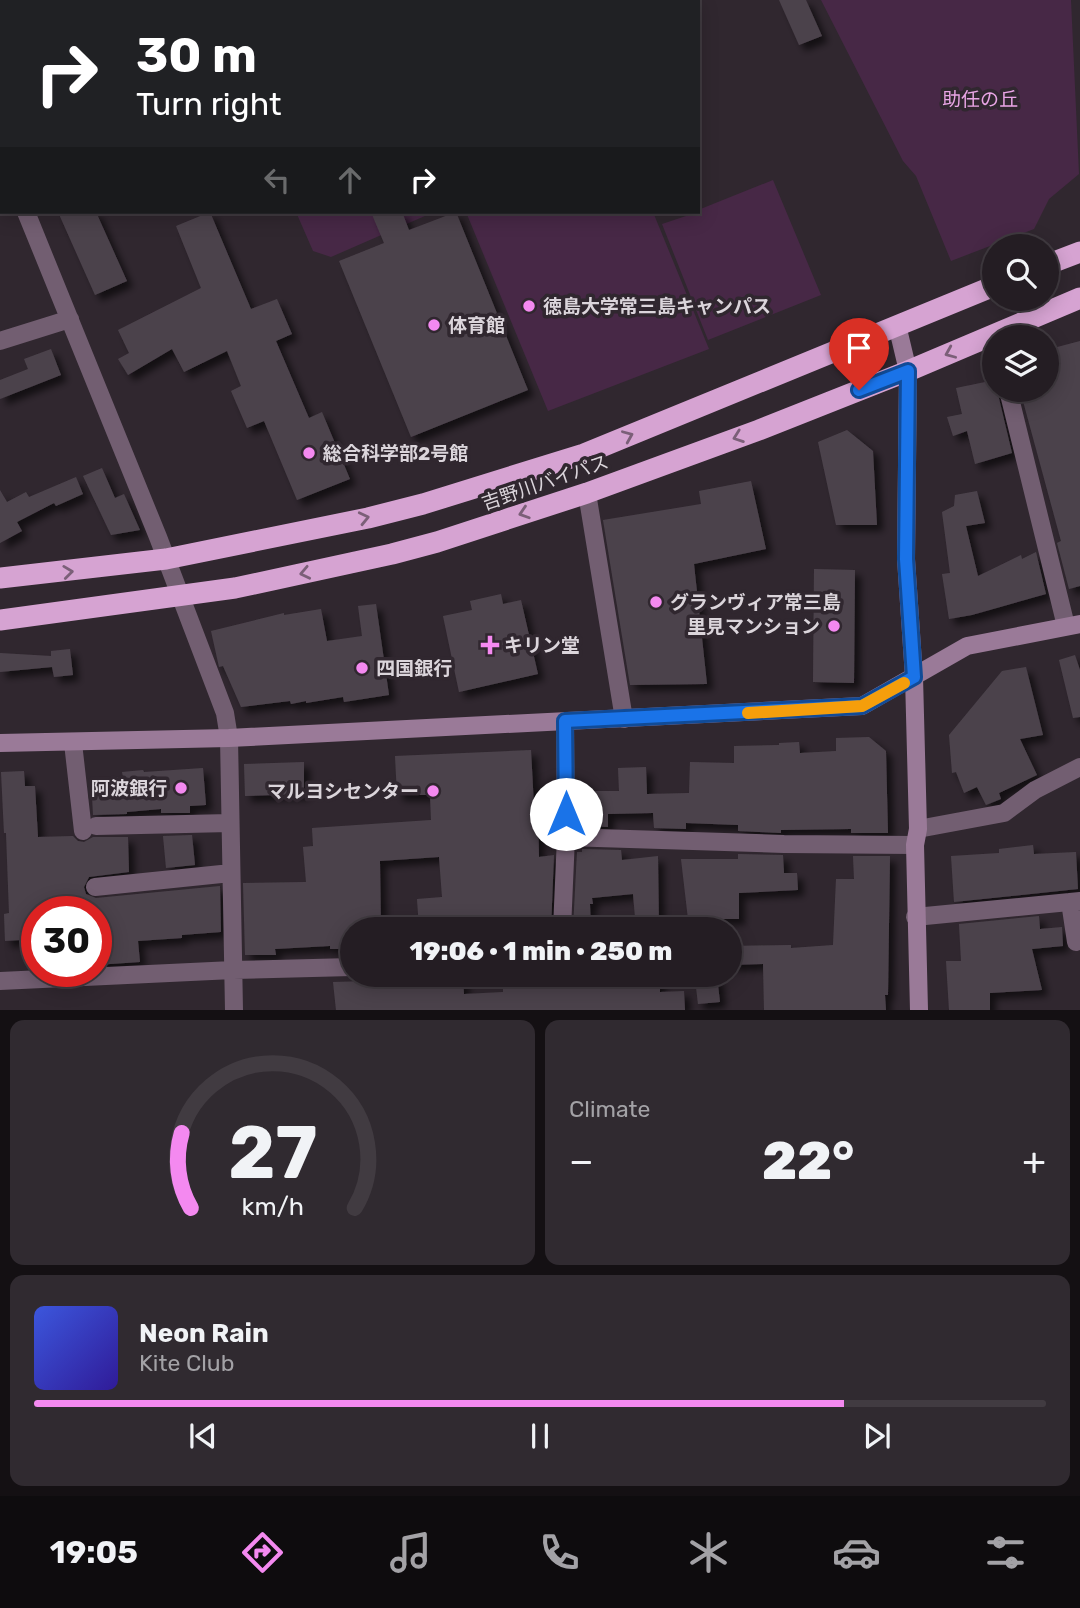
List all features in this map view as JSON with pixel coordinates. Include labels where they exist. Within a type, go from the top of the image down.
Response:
[{"type":"highway","points":[[1059,260],[1080,251]]},
{"type":"highway","name":"吉野川バイパス","points":[[0,579],[166,559],[368,518],[423,504],[584,454],[982,291]]},
{"type":"highway","name":"吉野川バイパス","points":[[1020,325],[1080,298]]},
{"type":"highway","name":"吉野川バイパス","points":[[0,620],[235,588],[437,542],[587,493],[760,430],[982,341]]},
{"type":"street","points":[[27,214],[181,596],[225,713],[229,738],[234,1010]]},
{"type":"street","points":[[0,341],[70,319]]},
{"type":"street","points":[[897,325],[908,371],[906,559],[914,677],[915,917],[919,1010]]},
{"type":"street","points":[[0,743],[229,738],[862,706],[967,646],[1073,625],[1011,402]]},
{"type":"street","points":[[587,493],[624,719]]},
{"type":"street","points":[[563,917],[566,837],[565,721]]},
{"type":"street","points":[[73,743],[90,829],[230,822]]},
{"type":"street","points":[[566,837],[785,844],[916,837],[1004,813],[1035,790],[1080,767]]},
{"type":"street","points":[[95,887],[231,873]]},
{"type":"street","points":[[915,917],[1075,902],[1076,942]]},
{"type":"street","points":[[0,981],[340,967]]},
{"type":"green space","name":"助任の丘","points":[[821,0],[1071,0],[1079,174],[1049,199],[1034,229],[1021,234],[982,234],[982,249],[951,261],[916,176],[903,161]]},
{"type":"green space","points":[[773,180],[821,295],[708,340],[662,224],[700,214],[700,209]]},
{"type":"green space","points":[[297,214],[429,214],[331,257],[313,251]]},
{"type":"green space","points":[[467,214],[654,214],[709,349],[548,411]]},
{"type":"building","points":[[779,0],[806,0],[822,36],[799,45]]},
{"type":"building","points":[[59,214],[97,214],[127,281],[95,295]]},
{"type":"building","points":[[211,214],[251,309],[277,299],[292,334],[276,341],[309,418],[322,412],[350,479],[297,500],[264,421],[247,428],[231,391],[241,386],[227,351],[184,372],[172,349],[128,375],[118,359],[129,353],[118,330],[201,288],[176,226]]},
{"type":"building","name":"体育館","points":[[372,214],[403,214],[409,230],[457,214],[528,390],[411,437],[339,261],[384,243]]},
{"type":"building","points":[[1080,341],[1080,586],[1069,589],[1057,543],[1061,541],[1023,402],[1059,402],[1059,347]]},
{"type":"building","points":[[51,349],[61,375],[0,399],[0,380],[28,369],[24,359]]},
{"type":"building","points":[[982,383],[982,402],[1000,402],[1012,453],[975,464],[967,431],[953,436],[947,417],[962,414],[956,388]]},
{"type":"building","points":[[847,430],[873,451],[877,525],[836,525],[818,442]]},
{"type":"building","points":[[102,468],[115,498],[124,494],[140,530],[111,535],[83,476]]},
{"type":"building","points":[[76,477],[83,494],[56,506],[54,503],[17,522],[22,531],[0,543],[0,490],[7,502],[26,492],[29,497]]},
{"type":"building","name":"グランヴィア常三島","points":[[751,481],[766,549],[694,564],[707,684],[630,685],[603,520],[701,504],[699,491]]},
{"type":"building","points":[[977,491],[985,523],[966,526],[978,576],[1021,555],[1022,559],[1036,552],[1046,594],[949,619],[942,574],[950,573],[942,512],[954,506],[955,495]]},
{"type":"building","name":"里見マンション","points":[[814,569],[855,570],[854,683],[813,682]]},
{"type":"building","name":"キリン堂","points":[[501,594],[503,604],[521,600],[538,674],[459,692],[443,616],[472,610],[470,601]]},
{"type":"building","points":[[376,604],[389,695],[344,702],[343,697],[306,703],[291,704],[290,701],[241,707],[223,666],[219,667],[211,631],[284,613],[321,609],[327,641],[362,636],[358,606]]},
{"type":"building","points":[[70,649],[73,675],[54,677],[52,667],[0,672],[0,653],[51,656],[51,651]]},
{"type":"building","points":[[1075,655],[1080,670],[1080,717],[1073,718],[1059,660]]},
{"type":"building","points":[[1026,667],[1043,735],[1020,739],[1037,775],[999,793],[1001,799],[986,805],[977,787],[964,793],[956,772],[952,773],[949,735],[1002,671]]},
{"type":"building","points":[[869,737],[886,751],[888,833],[851,833],[851,829],[781,830],[781,833],[738,831],[738,825],[686,823],[686,829],[654,828],[653,813],[608,814],[608,827],[582,826],[582,791],[619,791],[618,768],[646,767],[647,794],[689,793],[690,762],[734,763],[734,746],[799,742],[800,753],[836,751],[836,738]]},
{"type":"building","points":[[531,750],[534,806],[538,806],[539,857],[554,855],[551,917],[418,917],[417,899],[442,897],[439,857],[380,861],[381,917],[340,917],[340,949],[330,949],[330,946],[275,949],[276,955],[245,955],[243,883],[306,882],[303,847],[313,846],[312,828],[431,820],[430,795],[397,795],[395,756]]},
{"type":"building","points":[[304,762],[304,794],[245,796],[244,764]]},
{"type":"building","points":[[203,768],[206,805],[190,806],[190,813],[161,813],[161,809],[93,815],[91,777],[123,777],[122,772],[143,770]]},
{"type":"building","points":[[24,771],[25,786],[35,786],[38,837],[73,836],[84,842],[93,837],[128,837],[129,872],[89,877],[84,887],[86,894],[91,896],[21,896],[21,940],[5,941],[4,914],[9,913],[1,772]]},
{"type":"building","points":[[192,835],[195,865],[166,868],[163,836]]},
{"type":"building","points":[[1033,845],[1034,854],[1076,852],[1078,889],[954,902],[951,856],[999,853],[999,849]]},
{"type":"building","points":[[582,849],[621,850],[622,860],[658,856],[659,917],[635,917],[633,894],[592,898],[591,917],[574,917],[577,852],[582,852]]},
{"type":"building","points":[[738,854],[783,855],[784,873],[797,873],[798,890],[739,893],[739,917],[688,917],[681,859],[738,859]]},
{"type":"building","points":[[853,856],[890,856],[886,1010],[764,1010],[763,964],[742,965],[742,946],[791,945],[791,948],[833,945],[836,879],[854,879]]},
{"type":"building","points":[[220,886],[221,932],[138,941],[140,962],[112,964],[112,896]]},
{"type":"building","points":[[1039,916],[1040,929],[1062,927],[1063,946],[1032,949],[1042,990],[990,993],[990,1010],[949,1010],[946,961],[961,961],[959,924]]},
{"type":"building","points":[[333,982],[340,982],[340,987],[464,987],[464,994],[542,987],[660,987],[660,992],[684,991],[685,1010],[336,1010]]},
{"type":"building","points":[[696,987],[718,987],[720,1002],[698,1004]]},
{"type":"slow traffic","points":[[748,713],[862,706],[904,683]]},
{"type":"place","name":"徳島大学常三島キャンパス","points":[[529,306]]},
{"type":"place","name":"体育館","points":[[434,325]]},
{"type":"place","name":"総合科学部2号館","points":[[309,453]]},
{"type":"place","name":"グランヴィア常三島","points":[[656,602]]},
{"type":"place","name":"里見マンション","points":[[834,626]]},
{"type":"place","name":"キリン堂","points":[[490,645]]},
{"type":"place","name":"四国銀行","points":[[362,668]]},
{"type":"place","name":"阿波銀行","points":[[181,788]]},
{"type":"place","name":"マルヨシセンター","points":[[433,791]]},
{"type":"route","points":[[566,814],[565,721],[862,706],[914,677],[906,559],[908,371],[859,390]]}]
